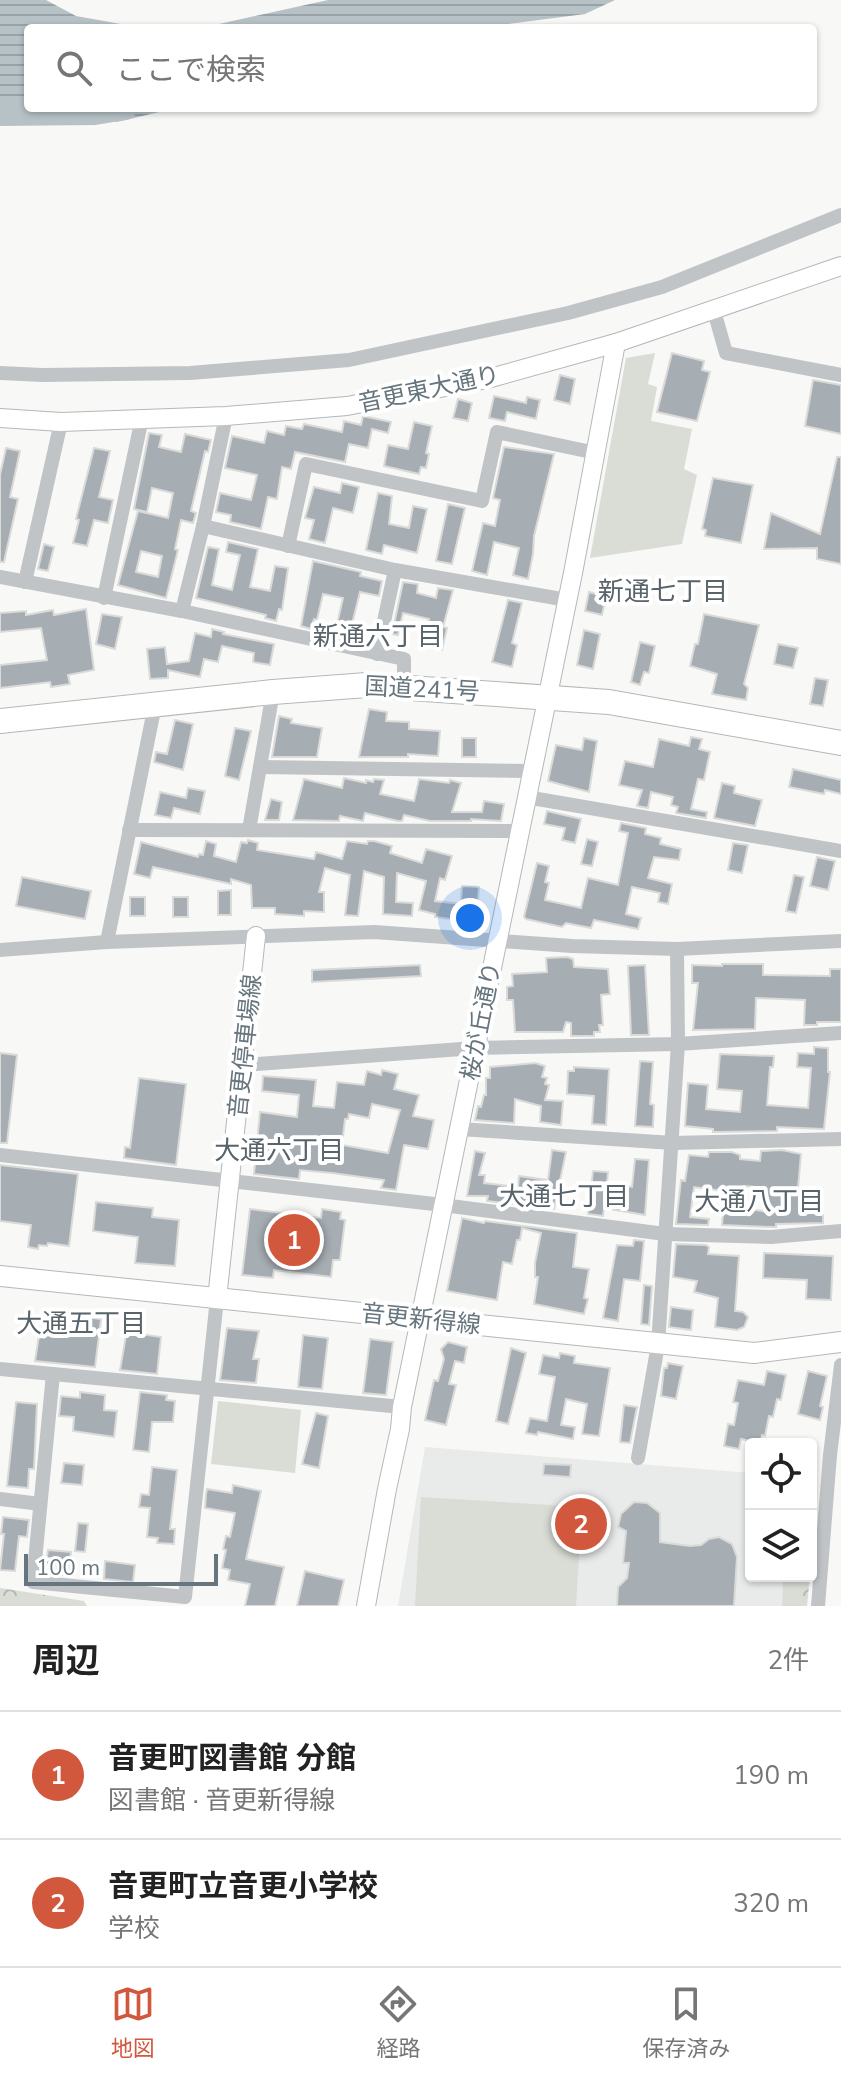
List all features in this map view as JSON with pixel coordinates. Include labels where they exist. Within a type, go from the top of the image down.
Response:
[{"type":"highway","name":"国道241号","points":[[0,721],[367,685],[609,702],[841,743]]},
{"type":"main road","name":"音更新得線","points":[[0,1276],[754,1353],[841,1342]]},
{"type":"street","points":[[0,373],[190,373],[349,360],[568,313],[662,287],[841,215]]},
{"type":"street","name":"音更東大通り","points":[[0,418],[61,422],[226,416],[359,404],[487,379],[616,343],[841,266]]},
{"type":"street","points":[[714,311],[726,353],[841,375]]},
{"type":"street","name":"桜が丘通り","points":[[366,1606],[402,1407],[567,600],[616,343]]},
{"type":"street","points":[[182,611],[226,416]]},
{"type":"street","points":[[104,598],[142,418]]},
{"type":"street","points":[[25,582],[61,422]]},
{"type":"street","points":[[288,546],[306,464],[482,501],[497,432],[596,453]]},
{"type":"street","points":[[203,526],[395,570],[567,600]]},
{"type":"street","points":[[377,654],[395,570]]},
{"type":"street","points":[[0,577],[182,611],[404,659],[404,687]]},
{"type":"street","points":[[249,830],[273,692]]},
{"type":"street","points":[[107,942],[155,705]]},
{"type":"street","points":[[260,767],[531,771]]},
{"type":"street","points":[[526,797],[841,851]]},
{"type":"street","points":[[129,830],[519,831]]},
{"type":"street","points":[[0,950],[107,942],[374,932],[572,946],[677,949],[841,941]]},
{"type":"street","name":"音更停車場線","points":[[217,1299],[256,936]]},
{"type":"street","points":[[638,1458],[658,1345],[678,1044],[677,949]]},
{"type":"street","points":[[243,1065],[475,1048],[678,1044],[841,1033]]},
{"type":"street","points":[[459,1129],[673,1143],[841,1139]]},
{"type":"street","points":[[0,1155],[443,1205],[665,1234],[771,1237],[841,1231]]},
{"type":"street","points":[[53,1374],[33,1582],[185,1597],[217,1299]]},
{"type":"street","points":[[818,1606],[828,1470],[841,1365]]},
{"type":"street","points":[[0,1369],[402,1407]]},
{"type":"street","points":[[0,1499],[40,1504]]},
{"type":"shaded area","points":[[0,0],[46,0],[76,16],[121,24],[24,24],[24,110],[0,115]]},
{"type":"shaded area","points":[[328,0],[615,0],[585,14],[507,24],[219,24]]},
{"type":"shaded area","points":[[71,112],[159,112],[117,122]]},
{"type":"shaded area","points":[[425,1447],[745,1473],[745,1582],[783,1582],[782,1606],[398,1606]]},
{"type":"green space","points":[[655,353],[648,384],[657,387],[651,421],[692,429],[684,469],[697,475],[682,544],[590,558],[626,358]]},
{"type":"green space","points":[[218,1401],[301,1410],[295,1473],[211,1464]]},
{"type":"green space","points":[[421,1497],[582,1507],[576,1606],[415,1606]]},
{"type":"green space","points":[[783,1582],[809,1582],[807,1606],[782,1606]]},
{"type":"green space","points":[[0,1588],[84,1601],[87,1606],[0,1606]]},
{"type":"building","points":[[672,353],[704,361],[702,370],[710,372],[697,421],[657,412]]},
{"type":"building","points":[[560,375],[575,379],[570,404],[554,400]]},
{"type":"building","points":[[813,380],[841,385],[841,434],[805,426]]},
{"type":"building","points":[[494,396],[526,403],[527,397],[540,400],[536,419],[507,412],[505,421],[489,418]]},
{"type":"building","points":[[458,399],[472,403],[468,421],[453,418]]},
{"type":"building","points":[[363,416],[391,422],[388,433],[372,429],[368,448],[349,444],[345,462],[295,452],[291,469],[282,467],[277,499],[268,497],[261,529],[230,522],[231,515],[216,512],[220,493],[251,500],[257,475],[225,468],[232,436],[264,443],[267,431],[284,435],[286,426],[302,429],[304,424],[342,432],[344,421],[361,425]]},
{"type":"building","points":[[414,422],[432,426],[426,468],[421,467],[419,474],[384,466],[388,445],[408,449]]},
{"type":"building","points":[[149,433],[162,435],[159,447],[181,452],[185,434],[211,440],[208,452],[205,451],[191,511],[196,513],[193,523],[181,520],[175,549],[178,550],[166,598],[118,585],[138,511],[168,518],[173,493],[152,488],[147,512],[134,509]],"holes":[[[141,551],[162,556],[158,577],[136,572]]]},
{"type":"building","points":[[504,447],[554,454],[534,536],[528,579],[513,575],[519,548],[494,542],[487,575],[472,571],[483,523],[495,526],[500,500],[493,498]]},
{"type":"building","points":[[6,448],[20,451],[10,497],[18,499],[4,562],[0,562],[0,475]]},
{"type":"building","points":[[94,448],[110,451],[99,497],[113,500],[108,523],[94,520],[87,546],[73,543]]},
{"type":"building","points":[[837,457],[841,457],[841,564],[817,559],[817,548],[764,549],[771,513],[820,534]]},
{"type":"building","points":[[713,478],[753,485],[741,543],[705,536],[706,530],[702,529]]},
{"type":"building","points":[[342,483],[359,487],[353,513],[333,508],[325,543],[309,539],[314,520],[305,518],[314,487],[340,493]]},
{"type":"building","points":[[378,493],[392,496],[389,524],[409,528],[413,506],[427,509],[417,553],[384,545],[382,554],[366,550]]},
{"type":"building","points":[[448,504],[465,508],[452,564],[436,561]]},
{"type":"building","points":[[228,542],[258,549],[250,587],[270,591],[275,566],[288,568],[282,610],[279,609],[276,621],[265,618],[266,615],[196,598],[208,547],[219,549],[212,585],[232,590],[240,555],[226,552]]},
{"type":"building","points":[[44,544],[54,547],[48,571],[38,569]]},
{"type":"building","points":[[313,561],[361,572],[360,576],[382,581],[379,596],[360,592],[349,636],[335,633],[343,598],[323,594],[317,620],[314,619],[311,629],[301,626]]},
{"type":"building","points":[[403,582],[418,584],[417,593],[436,598],[438,588],[453,590],[443,627],[447,628],[442,650],[423,645],[429,619],[403,613],[398,635],[392,634]]},
{"type":"building","points":[[589,592],[606,597],[602,615],[585,611]]},
{"type":"building","points":[[508,600],[522,603],[512,643],[517,645],[512,667],[492,662]]},
{"type":"building","points":[[86,609],[94,670],[68,675],[70,684],[51,687],[50,682],[0,688],[0,665],[47,660],[41,628],[0,632],[0,613],[26,611],[26,615],[53,610],[54,615]]},
{"type":"building","points":[[102,614],[122,617],[115,649],[96,644]]},
{"type":"building","points":[[704,614],[759,625],[744,684],[748,688],[746,700],[712,694],[717,674],[690,666]]},
{"type":"building","points":[[212,629],[274,644],[270,665],[253,662],[254,653],[222,646],[218,662],[204,659],[200,677],[168,670],[168,678],[150,679],[147,649],[165,647],[167,664],[189,661],[195,633],[211,637]]},
{"type":"building","points":[[584,630],[600,634],[593,669],[577,665]]},
{"type":"building","points":[[640,642],[655,646],[649,673],[644,672],[640,685],[631,682]]},
{"type":"building","points":[[778,644],[798,648],[793,668],[774,664]]},
{"type":"building","points":[[815,678],[828,680],[823,706],[810,704]]},
{"type":"building","points":[[369,709],[387,712],[386,721],[409,722],[409,729],[440,731],[438,756],[359,757]]},
{"type":"building","points":[[279,716],[292,719],[291,723],[322,728],[317,757],[272,757]]},
{"type":"building","points":[[175,720],[193,724],[183,770],[154,762],[156,752],[167,754]]},
{"type":"building","points":[[235,728],[251,731],[239,780],[225,776]]},
{"type":"building","points":[[691,737],[702,739],[699,749],[710,752],[704,780],[698,779],[691,809],[707,812],[706,818],[676,813],[678,807],[671,805],[673,797],[651,792],[648,808],[637,806],[642,790],[619,785],[625,761],[653,767],[659,739],[689,746]]},
{"type":"building","points":[[462,738],[476,738],[476,757],[462,757]]},
{"type":"building","points":[[584,738],[597,741],[589,792],[548,781],[556,745],[582,750]]},
{"type":"building","points":[[793,769],[841,780],[841,794],[789,787]]},
{"type":"building","points":[[344,778],[366,783],[366,780],[384,780],[380,794],[414,801],[419,779],[461,783],[452,812],[482,812],[484,801],[504,804],[501,821],[430,821],[404,815],[402,821],[398,821],[365,813],[363,821],[340,816],[339,821],[293,820],[304,779],[342,788]]},
{"type":"building","points":[[722,783],[735,786],[734,793],[762,800],[755,826],[714,818]]},
{"type":"building","points":[[188,788],[205,791],[200,814],[174,808],[171,818],[155,815],[160,792],[186,798]]},
{"type":"building","points":[[271,799],[282,802],[279,820],[265,820]]},
{"type":"building","points":[[547,811],[581,819],[575,843],[562,840],[565,828],[544,824]]},
{"type":"building","points":[[621,823],[646,828],[645,834],[661,838],[660,844],[681,849],[679,860],[654,857],[648,878],[672,884],[668,904],[658,902],[660,893],[632,887],[626,914],[641,918],[638,929],[594,920],[591,928],[566,923],[562,927],[524,917],[537,863],[549,866],[545,900],[581,908],[588,878],[618,885],[628,833],[619,831]]},
{"type":"building","points":[[587,839],[598,842],[592,866],[581,864]]},
{"type":"building","points":[[248,840],[258,843],[257,850],[314,859],[316,852],[342,859],[347,841],[367,844],[374,841],[392,846],[390,853],[422,863],[426,849],[452,856],[445,880],[440,878],[435,901],[464,904],[463,921],[435,917],[435,914],[419,910],[426,881],[397,873],[396,902],[413,903],[412,916],[383,914],[384,877],[364,871],[358,916],[345,915],[350,875],[325,868],[319,892],[324,892],[324,912],[304,911],[304,916],[275,914],[275,908],[252,908],[251,885],[231,879],[231,884],[153,867],[150,878],[134,874],[141,842],[198,857],[199,854],[203,855],[206,841],[216,844],[214,856],[236,862],[241,842],[247,843]]},
{"type":"building","points":[[733,843],[748,845],[742,873],[728,870]]},
{"type":"building","points":[[817,857],[835,861],[828,890],[810,886]]},
{"type":"building","points":[[794,875],[804,877],[796,913],[786,911]]},
{"type":"building","points":[[22,877],[91,891],[85,919],[16,906]]},
{"type":"building","points":[[462,886],[479,887],[478,901],[461,900]]},
{"type":"building","points":[[231,890],[231,915],[218,915],[218,891]]},
{"type":"building","points":[[130,897],[145,897],[145,916],[130,916]]},
{"type":"building","points":[[173,897],[188,897],[188,917],[173,917]]},
{"type":"building","points":[[546,958],[573,959],[574,967],[608,969],[610,994],[601,995],[603,1025],[599,1025],[600,1032],[594,1032],[594,1036],[571,1036],[571,1023],[566,1022],[563,1032],[515,1032],[513,1000],[507,1000],[507,987],[513,986],[512,974],[547,972]]},
{"type":"building","points":[[763,964],[763,975],[830,976],[830,969],[841,969],[841,1022],[804,1025],[805,1000],[756,998],[755,1029],[693,1030],[698,983],[692,983],[692,965]]},
{"type":"building","points":[[420,965],[421,976],[312,982],[312,970]]},
{"type":"building","points":[[645,965],[649,1035],[631,1035],[628,966]]},
{"type":"building","points":[[814,1047],[828,1048],[830,1072],[824,1129],[777,1127],[777,1131],[713,1132],[713,1129],[685,1126],[688,1083],[708,1085],[706,1109],[740,1112],[742,1091],[717,1089],[720,1054],[774,1056],[773,1067],[770,1067],[767,1105],[808,1108],[811,1068],[797,1067],[798,1053],[814,1054]]},
{"type":"building","points":[[0,1053],[17,1055],[7,1143],[0,1143]]},
{"type":"building","points":[[640,1061],[653,1062],[650,1104],[654,1105],[653,1127],[635,1126]]},
{"type":"building","points":[[535,1063],[545,1066],[542,1077],[547,1078],[545,1084],[549,1085],[545,1100],[563,1101],[561,1125],[540,1122],[541,1106],[515,1099],[514,1123],[475,1120],[478,1106],[481,1107],[486,1095],[486,1078],[490,1078],[490,1067]]},
{"type":"building","points":[[574,1067],[609,1069],[606,1125],[592,1124],[594,1096],[567,1094],[568,1071],[574,1071]]},
{"type":"building","points":[[382,1070],[398,1074],[394,1089],[419,1095],[413,1116],[434,1120],[428,1149],[404,1145],[396,1190],[381,1188],[384,1180],[332,1173],[300,1170],[299,1179],[254,1174],[260,1112],[297,1117],[299,1095],[262,1091],[263,1076],[316,1080],[313,1106],[334,1108],[337,1082],[364,1085],[367,1071],[381,1075]],"holes":[[[372,1104],[400,1110],[388,1153],[342,1145],[345,1119],[349,1114],[369,1118]]]},
{"type":"building","points":[[139,1078],[186,1084],[176,1165],[124,1158],[125,1147],[130,1148]]},
{"type":"building","points":[[552,1150],[566,1152],[554,1209],[487,1201],[488,1196],[467,1196],[475,1151],[485,1153],[479,1175],[485,1175],[484,1183],[518,1187],[519,1176],[548,1180]]},
{"type":"building","points":[[782,1150],[801,1154],[798,1188],[823,1188],[823,1223],[776,1224],[776,1227],[722,1225],[725,1191],[694,1187],[690,1217],[709,1219],[708,1225],[676,1224],[681,1180],[685,1181],[689,1155],[708,1157],[709,1152],[732,1152],[740,1155],[740,1159],[760,1161],[761,1151]],"holes":[[[745,1186],[766,1188],[763,1211],[741,1208]]]},
{"type":"building","points":[[635,1159],[649,1160],[645,1215],[604,1208],[603,1216],[588,1214],[593,1171],[608,1172],[607,1184],[632,1187]]},
{"type":"building","points":[[0,1165],[78,1174],[69,1246],[48,1243],[47,1246],[39,1245],[38,1249],[28,1247],[31,1225],[0,1221]]},
{"type":"building","points":[[96,1202],[153,1208],[152,1217],[179,1220],[175,1266],[135,1263],[138,1237],[93,1231]]},
{"type":"building","points":[[250,1209],[321,1218],[322,1209],[341,1212],[340,1219],[345,1220],[340,1260],[333,1260],[331,1277],[274,1270],[273,1278],[242,1275]]},
{"type":"building","points":[[462,1218],[577,1233],[573,1267],[589,1269],[584,1314],[534,1304],[538,1277],[535,1277],[535,1263],[541,1233],[522,1228],[512,1264],[503,1262],[497,1300],[447,1291]]},
{"type":"building","points":[[634,1240],[644,1241],[640,1281],[624,1279],[618,1321],[603,1318],[617,1245],[633,1246]]},
{"type":"building","points":[[676,1244],[706,1245],[709,1247],[708,1254],[739,1256],[735,1311],[743,1312],[748,1317],[744,1327],[737,1330],[715,1327],[718,1298],[694,1292],[697,1281],[673,1277]]},
{"type":"building","points":[[764,1253],[833,1256],[831,1300],[806,1299],[807,1280],[763,1278]]},
{"type":"building","points":[[644,1285],[652,1286],[649,1325],[641,1324]]},
{"type":"building","points":[[671,1307],[693,1310],[691,1330],[669,1327]]},
{"type":"building","points":[[130,1312],[143,1314],[140,1334],[161,1337],[157,1374],[120,1370]]},
{"type":"building","points":[[85,1317],[101,1319],[95,1367],[35,1361],[40,1329],[83,1335]]},
{"type":"building","points":[[227,1328],[259,1331],[253,1359],[259,1359],[256,1383],[220,1380]]},
{"type":"building","points":[[303,1335],[328,1338],[322,1389],[298,1387]]},
{"type":"building","points":[[370,1339],[393,1342],[386,1395],[363,1393]]},
{"type":"building","points":[[448,1342],[467,1347],[464,1363],[455,1361],[449,1384],[456,1385],[446,1425],[425,1420],[434,1380],[438,1381],[444,1359],[441,1349]]},
{"type":"building","points":[[511,1348],[526,1353],[508,1424],[496,1421]]},
{"type":"building","points":[[560,1353],[575,1356],[574,1363],[610,1368],[599,1436],[582,1434],[587,1404],[566,1399],[561,1425],[575,1427],[573,1439],[538,1432],[537,1435],[526,1433],[530,1418],[547,1421],[555,1377],[539,1374],[543,1355],[559,1358]]},
{"type":"building","points":[[668,1363],[683,1366],[676,1399],[661,1396],[664,1368]]},
{"type":"building","points":[[767,1371],[786,1375],[781,1400],[777,1399],[773,1417],[769,1416],[765,1436],[741,1439],[739,1449],[724,1446],[728,1424],[734,1425],[738,1403],[733,1402],[738,1380],[764,1385]]},
{"type":"building","points":[[808,1371],[827,1376],[820,1420],[798,1414]]},
{"type":"building","points":[[80,1392],[105,1395],[104,1410],[117,1411],[114,1437],[73,1431],[74,1417],[59,1416],[61,1396],[80,1398]]},
{"type":"building","points":[[140,1392],[167,1395],[166,1400],[175,1401],[173,1422],[152,1422],[149,1452],[133,1450]]},
{"type":"building","points":[[16,1402],[37,1404],[34,1469],[29,1469],[28,1488],[7,1486]]},
{"type":"building","points":[[624,1405],[637,1407],[630,1443],[620,1442]]},
{"type":"building","points":[[316,1413],[328,1416],[319,1468],[302,1464]]},
{"type":"building","points":[[64,1463],[84,1465],[82,1485],[61,1483]]},
{"type":"building","points":[[544,1464],[571,1465],[570,1477],[543,1475]]},
{"type":"building","points":[[152,1467],[177,1470],[170,1529],[175,1529],[174,1544],[157,1543],[158,1538],[147,1537],[150,1508],[139,1507],[141,1494],[149,1495]]},
{"type":"building","points":[[233,1485],[261,1491],[246,1559],[284,1567],[275,1606],[245,1606],[250,1584],[228,1580],[230,1570],[222,1568],[226,1536],[230,1537],[235,1513],[205,1508],[206,1494],[207,1489],[232,1493]]},
{"type":"building","points":[[634,1502],[647,1503],[660,1513],[660,1542],[690,1546],[719,1537],[732,1544],[737,1557],[734,1606],[617,1606],[618,1587],[627,1578],[629,1563],[623,1563],[626,1531],[618,1527],[621,1514]]},
{"type":"building","points":[[3,1517],[29,1520],[27,1537],[19,1536],[15,1571],[0,1570]]},
{"type":"building","points":[[78,1523],[88,1524],[85,1552],[75,1551]]},
{"type":"building","points":[[48,1550],[71,1552],[68,1575],[56,1574],[57,1565],[46,1564]]},
{"type":"building","points":[[105,1561],[135,1565],[133,1582],[104,1579]]},
{"type":"building","points":[[305,1571],[344,1580],[338,1606],[297,1606]]},
{"type":"waterway","points":[[0,114],[101,112]]},
{"type":"place","name":"音更町図書館 分館","points":[[294,1240]]},
{"type":"place","name":"音更町立音更小学校","points":[[581,1524]]},
{"type":"district","name":"新通七丁目","points":[[663,591]]},
{"type":"district","name":"新通六丁目","points":[[378,636]]},
{"type":"district","name":"大通六丁目","points":[[279,1150]]},
{"type":"district","name":"大通七丁目","points":[[564,1196]]},
{"type":"district","name":"大通八丁目","points":[[759,1201]]},
{"type":"district","name":"大通五丁目","points":[[81,1323]]}]
